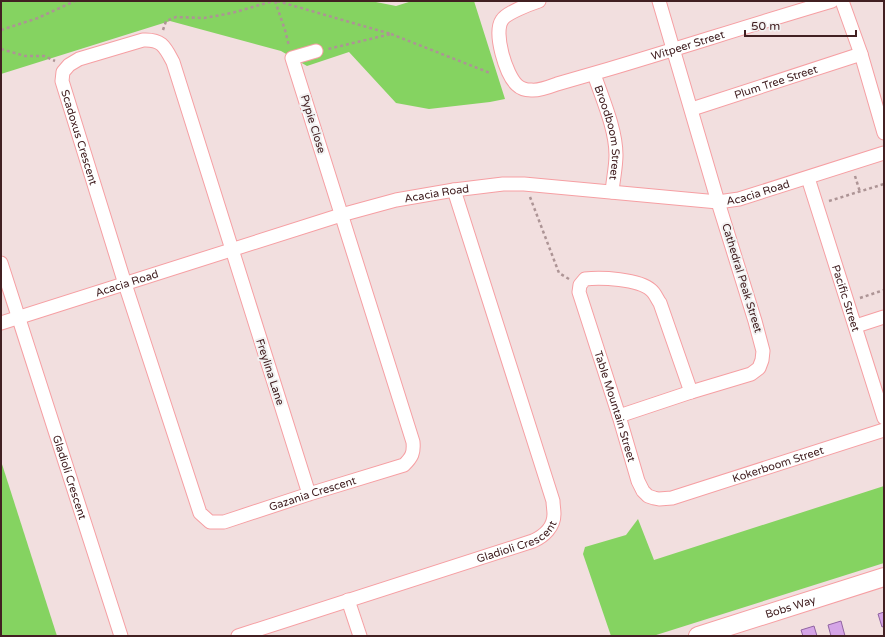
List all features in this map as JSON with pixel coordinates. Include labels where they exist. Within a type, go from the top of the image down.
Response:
[{"type":"street","name":"Witpeer Street","points":[[539,1],[504,16],[500,24],[499,42],[505,62],[513,79],[517,85],[532,91],[594,74],[832,1]]},
{"type":"street","name":"Cathedral Peak Street","points":[[619,416],[751,374],[759,368],[763,351],[659,1]]},
{"type":"street","points":[[842,1],[861,54],[884,133]]},
{"type":"street","points":[[63,72],[69,65],[79,59],[143,40],[152,39],[160,42],[167,49],[173,62],[232,250]]},
{"type":"street","points":[[292,58],[316,51]]},
{"type":"street","name":"Plum Tree Street","points":[[692,109],[861,54]]},
{"type":"street","name":"Pypie Close","points":[[292,58],[341,215]]},
{"type":"street","name":"Scadoxus Crescent","points":[[63,72],[62,81],[125,284]]},
{"type":"street","name":"Broodboom Street","points":[[594,74],[612,126],[615,143],[616,155],[612,192]]},
{"type":"street","name":"Acacia Road","points":[[1,323],[341,215],[396,200],[454,190],[503,184],[524,184],[718,202],[739,199],[884,154]]},
{"type":"street","name":"Pacific Street","points":[[808,178],[818,205],[884,418]]},
{"type":"street","name":"Gladioli Crescent","points":[[238,636],[533,542],[546,534],[553,522],[554,514],[552,500],[454,190]]},
{"type":"street","name":"Gazania Crescent","points":[[125,284],[200,512],[204,518],[210,522],[224,522],[404,465],[410,460],[414,451],[413,442],[341,215]]},
{"type":"street","name":"Freylina Lane","points":[[232,250],[309,494]]},
{"type":"street","name":"Gladioli Crescent","points":[[1,263],[121,636]]},
{"type":"street","points":[[580,288],[585,279],[600,278],[641,284],[651,290],[660,303],[691,392]]},
{"type":"street","name":"Table Mountain Street","points":[[580,288],[638,481],[643,491],[648,496],[660,499],[672,498]]},
{"type":"street","points":[[856,326],[884,317]]},
{"type":"street","name":"Kokerboom Street","points":[[672,498],[884,430]]},
{"type":"street","name":"Bobs Way","points":[[698,636],[884,577]]},
{"type":"street","points":[[348,600],[360,636]]},
{"type":"path","points":[[1,30],[38,18],[75,1]]},
{"type":"path","points":[[275,1],[285,30],[292,58]]},
{"type":"path","points":[[160,42],[166,21],[176,17],[204,18],[232,13],[275,1],[391,34],[490,73]]},
{"type":"path","points":[[316,51],[391,34]]},
{"type":"path","points":[[1,49],[25,56],[44,56],[56,62],[63,72]]},
{"type":"path","points":[[524,184],[559,273],[580,288]]},
{"type":"path","points":[[818,205],[884,184]]},
{"type":"path","points":[[847,302],[884,290]]},
{"type":"green space","points":[[1,1],[371,1],[396,6],[412,1],[474,1],[505,99],[429,109],[396,103],[349,52],[307,66],[281,51],[170,21],[1,74]]},
{"type":"green space","points":[[1,461],[57,636],[1,636]]},
{"type":"green space","points":[[884,486],[884,563],[653,636],[611,636],[583,554],[585,547],[626,535],[638,519],[654,560]]},
{"type":"building","points":[[884,612],[884,626],[882,627],[878,614]]},
{"type":"building","points":[[841,621],[845,636],[831,636],[828,625]]},
{"type":"building","points":[[814,626],[817,636],[803,636],[801,630]]}]
